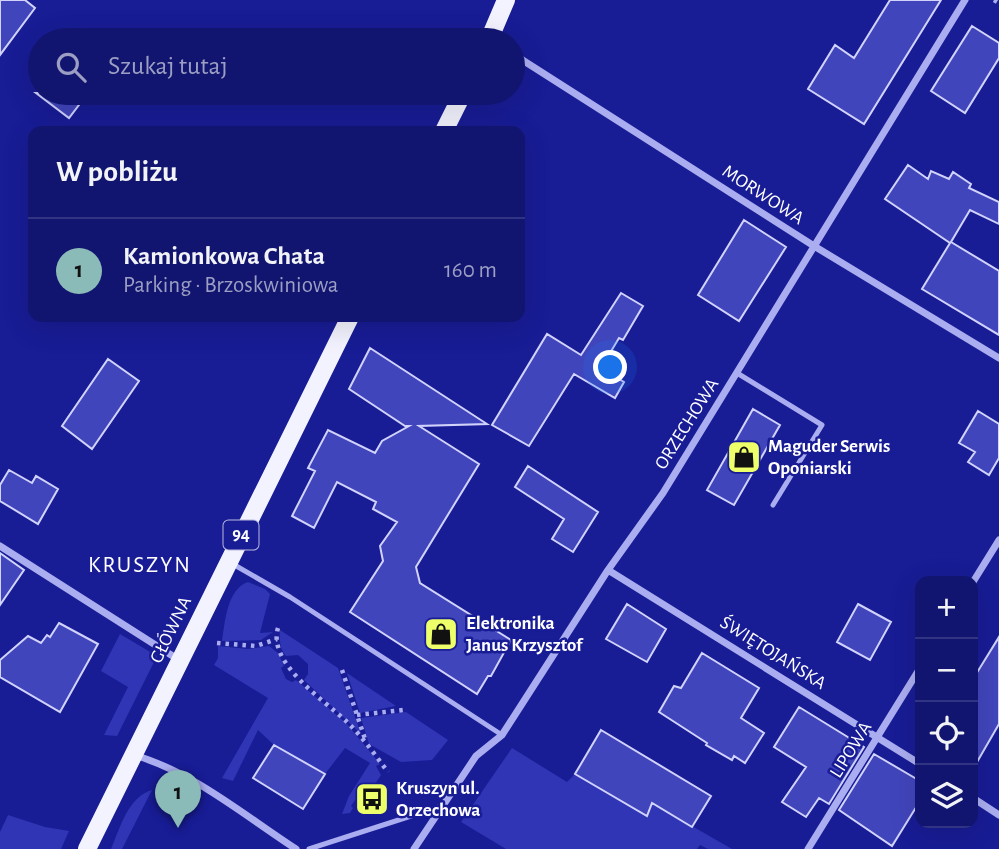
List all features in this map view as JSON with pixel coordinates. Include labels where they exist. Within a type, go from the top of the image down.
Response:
[{"type":"main road","points":[[494,28],[506,0]]},
{"type":"main road","points":[[446,126],[457,105]]},
{"type":"main road","name":"GŁÓWNA","points":[[87,849],[348,322]]},
{"type":"street","name":"ORZECHOWA","points":[[414,849],[476,756],[502,736],[608,570],[663,493],[965,0]]},
{"type":"street","name":"MORWOWA","points":[[525,62],[814,246],[999,358]]},
{"type":"street","points":[[977,576],[999,540]]},
{"type":"street","points":[[0,546],[180,660]]},
{"type":"street","name":"ŚWIĘTOJAŃSKA","points":[[608,570],[915,761]]},
{"type":"street","name":"LIPOWA","points":[[808,849],[915,676]]},
{"type":"street","points":[[134,755],[169,769],[208,791],[296,849]]},
{"type":"street","points":[[978,801],[999,815]]},
{"type":"lane","points":[[737,373],[822,425],[773,505]]},
{"type":"lane","points":[[228,562],[290,597],[502,736]]},
{"type":"lane","points":[[309,849],[442,806]]},
{"type":"path","points":[[994,0],[999,3]]},
{"type":"path","points":[[278,628],[279,650],[285,662],[298,678],[348,723],[388,772]]},
{"type":"path","points":[[217,643],[256,646],[277,639]]},
{"type":"path","points":[[342,670],[367,745]]},
{"type":"path","points":[[357,715],[403,710]]},
{"type":"shaded area","points":[[248,582],[270,594],[260,633],[273,632],[261,640],[222,641],[231,599],[241,586]]},
{"type":"shaded area","points":[[280,630],[338,668],[361,734],[304,680],[308,674],[308,664],[298,655],[286,656],[280,644]]},
{"type":"shaded area","points":[[120,634],[157,656],[117,736],[104,735],[128,687],[101,671]]},
{"type":"shaded area","points":[[218,646],[248,649],[269,646],[278,653],[286,679],[292,682],[296,680],[347,724],[380,764],[376,766],[381,775],[366,798],[359,794],[350,813],[342,814],[349,796],[370,763],[345,748],[325,774],[274,745],[258,730],[233,781],[222,778],[268,698],[214,665],[218,658]]},
{"type":"shaded area","points":[[347,673],[396,706],[360,713]]},
{"type":"shaded area","points":[[406,712],[448,740],[432,760],[401,762],[369,744],[361,718]]},
{"type":"shaded area","points":[[512,748],[567,782],[575,774],[647,815],[652,803],[732,849],[708,849],[700,845],[697,849],[506,849],[461,822]]},
{"type":"shaded area","points":[[152,790],[122,849],[111,849],[131,806]]},
{"type":"shaded area","points":[[8,815],[45,827],[69,831],[61,849],[0,849],[0,832]]},
{"type":"building","points":[[0,0],[25,0],[35,8],[0,55]]},
{"type":"building","points":[[890,0],[941,0],[864,124],[808,89],[835,45],[854,58]]},
{"type":"building","points":[[972,26],[999,43],[999,58],[965,113],[931,91]]},
{"type":"building","points":[[52,105],[79,105],[69,118]]},
{"type":"building","points":[[908,165],[928,179],[931,171],[949,179],[953,172],[971,184],[969,188],[999,202],[999,224],[970,210],[951,242],[999,271],[999,335],[922,289],[950,243],[885,199]]},
{"type":"building","points":[[744,220],[786,247],[739,321],[698,295]]},
{"type":"building","points":[[621,293],[643,306],[623,340],[619,338],[601,368],[624,382],[615,398],[574,374],[529,446],[492,425],[547,334],[581,355]]},
{"type":"building","points":[[370,348],[487,424],[419,426],[479,464],[416,567],[420,583],[511,640],[491,676],[488,676],[477,694],[350,612],[383,561],[380,546],[397,522],[373,509],[376,502],[337,482],[314,528],[292,516],[315,471],[308,468],[328,430],[375,453],[382,441],[409,426],[349,389]]},
{"type":"building","points":[[108,359],[139,381],[92,449],[62,426]]},
{"type":"building","name":"Maguder Serwis Oponiarski","points":[[753,409],[780,425],[734,505],[707,490]]},
{"type":"building","points":[[978,411],[999,424],[999,458],[989,475],[968,462],[975,452],[959,443]]},
{"type":"building","points":[[528,466],[598,512],[573,552],[552,539],[564,519],[515,487]]},
{"type":"building","points":[[9,470],[32,483],[36,476],[58,489],[38,524],[0,501],[0,485]]},
{"type":"building","points":[[0,553],[24,570],[0,605]]},
{"type":"building","points":[[627,604],[666,629],[647,662],[606,639]]},
{"type":"building","points":[[858,604],[891,622],[870,660],[837,642]]},
{"type":"building","points":[[59,623],[98,644],[60,712],[0,677],[0,660],[28,636],[41,643],[47,635],[50,637]]},
{"type":"building","points":[[999,637],[999,724],[978,760],[978,702],[978,671]]},
{"type":"building","points":[[702,653],[759,688],[741,718],[764,733],[745,763],[734,756],[732,760],[706,745],[707,743],[659,712],[674,686],[681,688]]},
{"type":"building","points":[[799,707],[864,747],[829,804],[819,798],[806,817],[782,802],[806,767],[774,747]]},
{"type":"building","points":[[601,730],[711,796],[692,827],[652,803],[647,816],[575,774]]},
{"type":"building","points":[[274,745],[325,774],[303,809],[253,778]]},
{"type":"building","points":[[874,754],[915,778],[915,809],[892,846],[839,810]]},
{"type":"place","name":"Maguder Serwis Oponiarski","points":[[744,457]]},
{"type":"place","name":"Elektronika Janus Krzysztof","points":[[441,634]]},
{"type":"place","name":"Kruszyn ul. Orzechowa","points":[[372,799]]},
{"type":"place","name":"Kamionkowa Chata","points":[[178,828]]},
{"type":"district","name":"KRUSZYN","points":[[140,565]]}]
